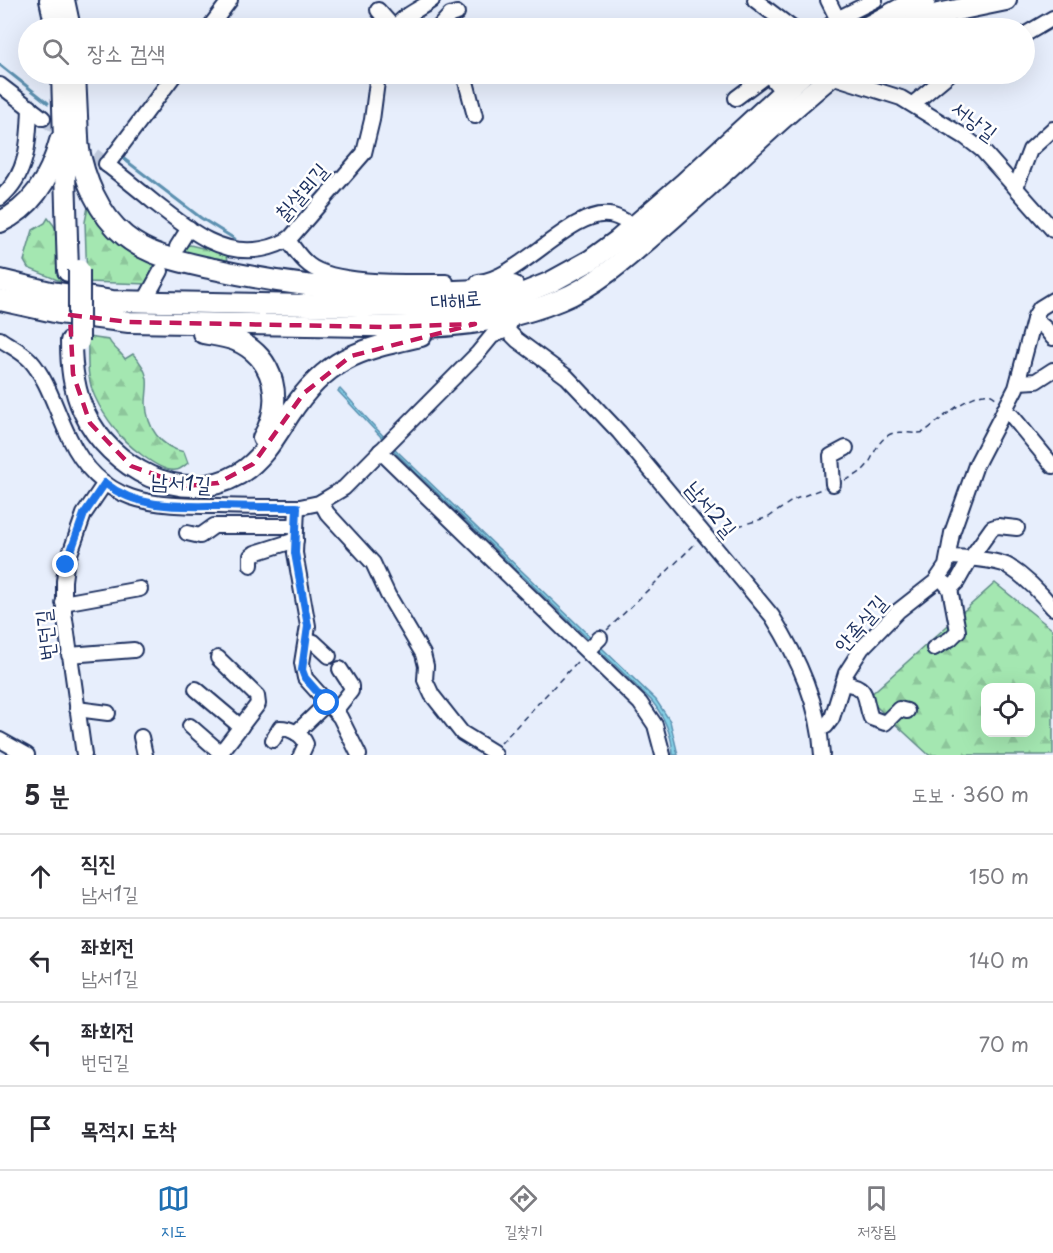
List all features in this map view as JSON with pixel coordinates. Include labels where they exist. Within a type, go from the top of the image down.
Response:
[{"type":"highway","points":[[50,0],[54,18]]},
{"type":"highway","points":[[64,0],[68,18]]},
{"type":"highway","points":[[928,18],[1001,0]]},
{"type":"highway","points":[[883,18],[913,2]]},
{"type":"highway","points":[[62,84],[74,271]]},
{"type":"highway","points":[[75,84],[78,145],[73,374],[79,399],[90,423],[121,459],[143,473],[165,482],[197,486],[227,480],[253,464],[267,449],[304,393],[320,377],[351,356],[383,344],[475,324]]},
{"type":"highway","name":"대해로","points":[[0,280],[78,297],[112,301],[456,308],[514,297],[551,282],[591,260],[683,184],[792,84]]},
{"type":"highway","name":"대해로","points":[[0,300],[59,313],[129,322],[395,327],[510,323],[562,299],[612,268],[696,198],[822,84]]},
{"type":"highway","points":[[0,222],[21,209],[44,182],[55,158],[64,124]]},
{"type":"highway","points":[[78,145],[89,185],[101,208],[117,228],[135,243],[153,253],[190,264],[270,280],[309,285],[433,291],[481,290],[518,285],[576,268]]},
{"type":"highway","points":[[75,341],[80,370],[92,411],[105,432],[122,450],[154,470],[179,477],[210,476],[240,463],[261,441],[273,413],[275,402],[270,371],[259,356],[244,344],[222,336],[129,322]]},
{"type":"street","points":[[216,18],[230,0]]},
{"type":"street","points":[[403,18],[432,0]]},
{"type":"street","points":[[755,0],[779,18]]},
{"type":"street","points":[[828,0],[837,18]]},
{"type":"street","points":[[842,18],[875,0]]},
{"type":"street","points":[[378,10],[385,18]]},
{"type":"street","points":[[447,18],[457,13]]},
{"type":"street","points":[[406,15],[409,18]]},
{"type":"street","points":[[1035,29],[1053,18]]},
{"type":"street","name":"칡살뫼길","points":[[167,84],[111,158],[189,228],[214,244],[245,252],[275,246],[288,240],[364,153],[372,120],[377,84]]},
{"type":"street","points":[[467,84],[475,116]]},
{"type":"street","points":[[736,98],[755,84]]},
{"type":"street","points":[[776,84],[783,92]]},
{"type":"street","name":"서낭길","points":[[860,84],[913,104],[965,137],[983,151],[1053,230]]},
{"type":"street","points":[[913,104],[937,84]]},
{"type":"street","points":[[0,85],[43,118]]},
{"type":"street","points":[[0,198],[8,190],[27,156],[30,107]]},
{"type":"street","points":[[1016,187],[1030,150],[1053,129]]},
{"type":"street","points":[[288,240],[308,264],[320,271],[336,275],[367,280],[462,283],[483,281],[502,275],[573,226],[601,214],[610,214],[634,226]]},
{"type":"street","points":[[177,247],[189,228]]},
{"type":"street","points":[[144,302],[161,272]]},
{"type":"street","points":[[1053,300],[1040,308],[1034,319],[1047,329],[1053,338]]},
{"type":"street","name":"안족실길","points":[[820,728],[826,726],[832,718],[852,662],[862,648],[898,611],[938,579],[946,566],[952,533],[976,465],[1018,382],[1034,319]]},
{"type":"street","name":"남서1길","points":[[2,344],[30,360],[78,454],[89,468],[105,483],[129,497],[152,504],[175,506],[297,507],[321,502],[344,488],[492,336],[510,323]]},
{"type":"street","name":"남서2길","points":[[510,323],[517,340],[567,377],[619,432],[772,616],[791,647],[802,672],[820,728],[822,755]]},
{"type":"street","points":[[1018,382],[1036,381],[1053,370]]},
{"type":"street","points":[[1004,410],[1053,466]]},
{"type":"street","points":[[385,446],[593,645],[649,714],[655,725],[663,755]]},
{"type":"street","points":[[833,484],[831,456],[846,448]]},
{"type":"street","name":"번던길","points":[[84,755],[63,603],[64,580],[66,565],[84,514],[105,483]]},
{"type":"street","points":[[321,502],[327,513],[373,563],[388,595],[423,654],[426,680],[432,695],[462,732],[493,754]]},
{"type":"street","points":[[297,507],[297,563],[308,626],[302,670],[305,678],[345,725],[359,755]]},
{"type":"street","points":[[187,533],[200,536],[214,526],[296,533]]},
{"type":"street","points":[[950,589],[963,574],[970,559],[992,528],[998,526],[1017,528]]},
{"type":"street","points":[[251,565],[251,556],[255,553],[296,533]]},
{"type":"street","points":[[948,557],[998,562],[1008,566],[1030,584],[1053,608]]},
{"type":"street","points":[[934,648],[950,639],[957,631],[950,589],[938,579]]},
{"type":"street","points":[[63,603],[140,589]]},
{"type":"street","points":[[306,639],[314,642],[329,656]]},
{"type":"street","points":[[69,655],[134,650]]},
{"type":"street","points":[[190,726],[220,754],[258,704],[257,696],[218,658]]},
{"type":"street","points":[[296,733],[351,691],[351,686],[340,669]]},
{"type":"street","points":[[843,683],[856,685],[861,689],[868,702],[869,715],[875,720],[885,723],[899,709],[907,711]]},
{"type":"street","points":[[196,689],[241,727]]},
{"type":"street","points":[[77,709],[108,712]]},
{"type":"street","points":[[273,740],[280,728],[287,728],[304,740],[306,744],[301,755]]},
{"type":"street","points":[[141,737],[145,755]]},
{"type":"street","points":[[0,740],[27,755]]},
{"type":"path","points":[[493,754],[593,645],[705,535],[759,521],[793,501],[852,478],[865,469],[888,435],[902,431],[919,434],[924,432],[982,394],[998,399],[1004,410]]},
{"type":"highlighted area","points":[[70,315],[129,322],[385,327],[475,324],[351,356],[304,393],[253,464],[218,483],[187,486],[131,466],[90,423],[73,374]]},
{"type":"green space","points":[[88,207],[92,207],[162,264],[149,284],[87,282],[85,222]]},
{"type":"green space","points":[[48,218],[58,233],[62,247],[60,281],[28,268],[24,261],[33,230],[45,223]]},
{"type":"green space","points":[[190,245],[227,254],[228,262],[225,264],[176,255],[179,248]]},
{"type":"green space","points":[[88,337],[109,340],[125,359],[133,354],[138,359],[147,379],[146,403],[152,428],[168,446],[184,452],[188,463],[184,467],[169,470],[161,467],[142,455],[119,435],[92,390],[88,367]]},
{"type":"green space","points":[[995,583],[1053,630],[1053,755],[929,755],[867,698]]},
{"type":"water","points":[[340,389],[398,452],[656,700],[670,721],[678,755],[673,755],[666,726],[651,700],[397,454],[338,391]]},
{"type":"waterway","points":[[0,65],[18,79]]},
{"type":"waterway","points":[[24,84],[48,103]]},
{"type":"waterway","points":[[120,156],[201,218],[235,239]]},
{"type":"tunnel","points":[[43,118],[106,164]]},
{"type":"route","points":[[66,565],[84,514],[105,483],[129,497],[152,504],[297,507],[295,553],[308,626],[302,670],[305,678],[327,703]]}]
